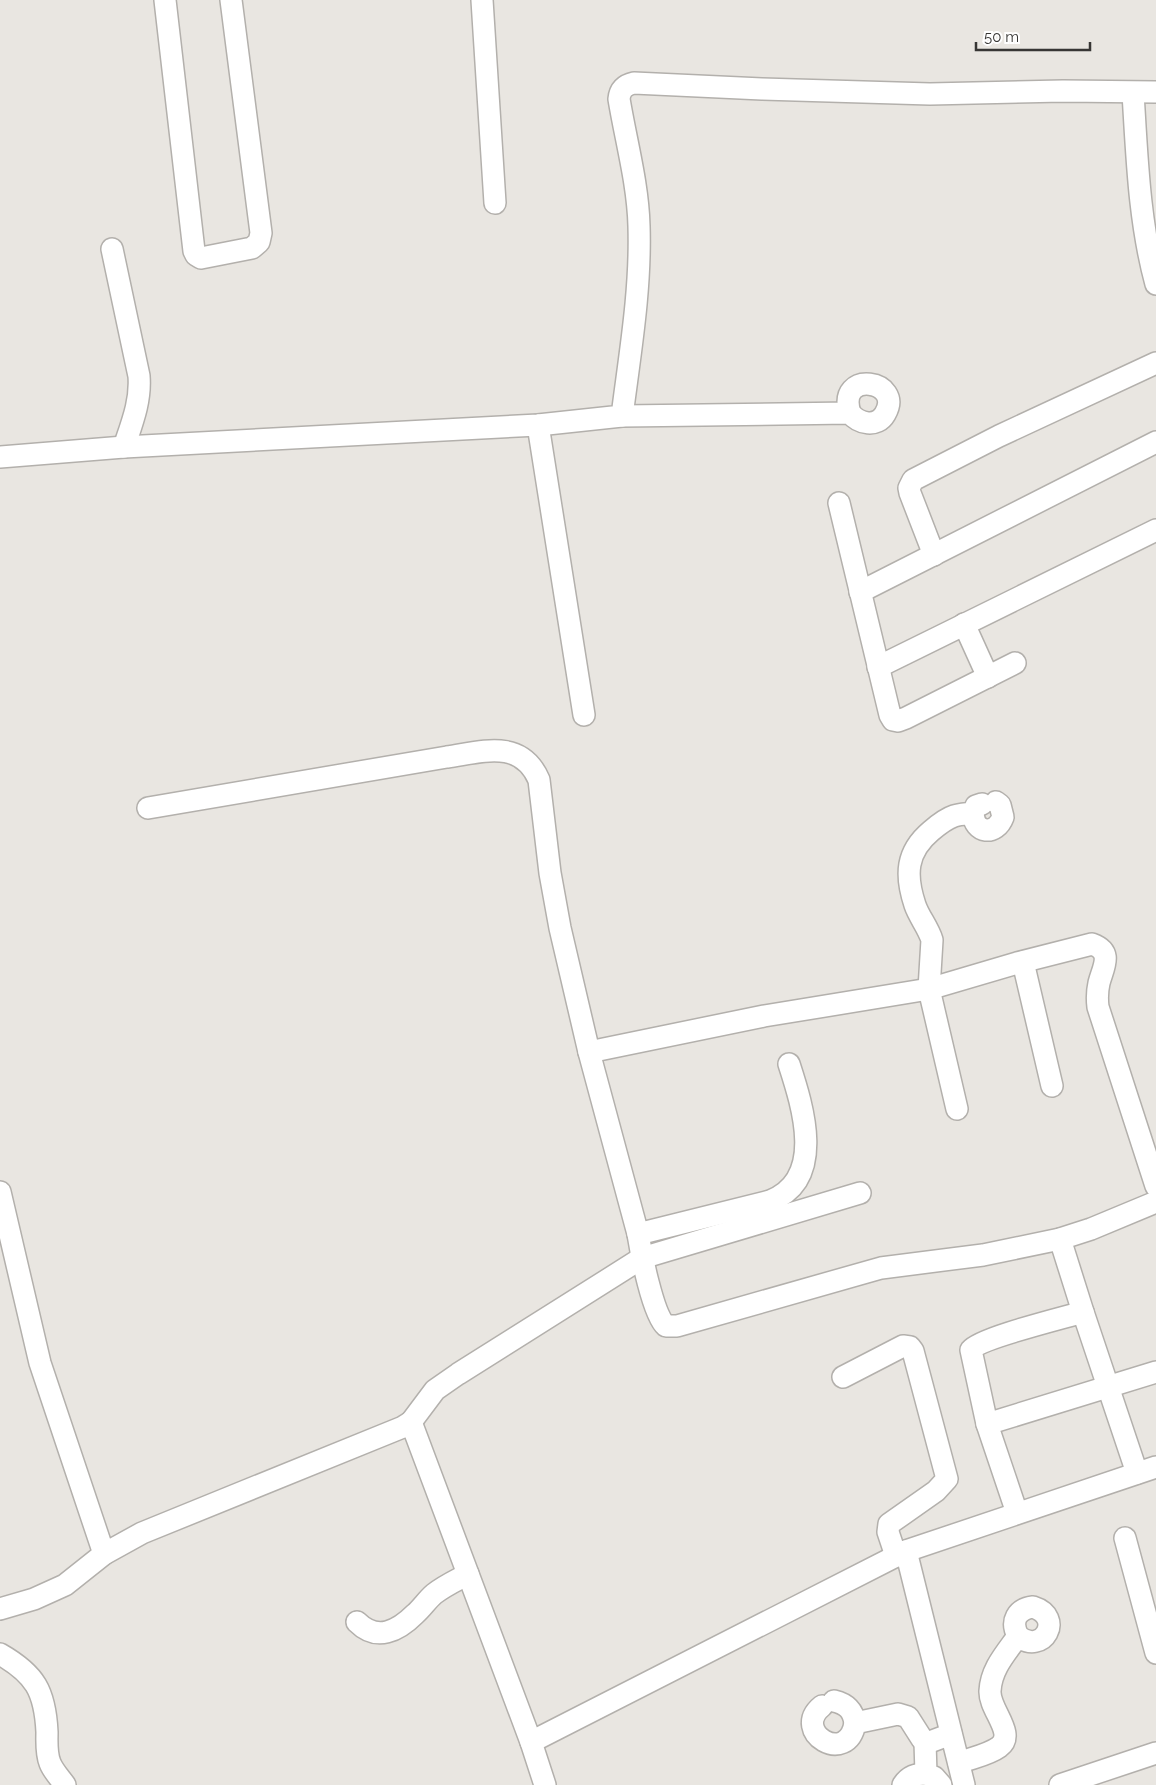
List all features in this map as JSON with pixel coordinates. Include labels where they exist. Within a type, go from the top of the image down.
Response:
[{"type":"street","points":[[165,0],[194,251],[201,258],[252,248],[259,242],[260,233],[231,0]]},
{"type":"street","points":[[482,0],[494,203]]},
{"type":"street","points":[[622,416],[637,300],[639,250],[636,199],[619,99],[624,87],[634,83],[930,94],[1063,91],[1156,92]]},
{"type":"street","points":[[1133,93],[1141,204],[1150,262],[1156,284]]},
{"type":"street","points":[[112,249],[140,386],[137,407],[124,447]]},
{"type":"street","points":[[934,555],[910,493],[913,480],[999,436],[1156,362]]},
{"type":"street","points":[[0,457],[124,447],[538,425],[622,416],[850,413]]},
{"type":"street","points":[[538,425],[584,715]]},
{"type":"street","points":[[860,592],[1156,442]]},
{"type":"street","points":[[839,503],[890,715],[896,722],[1015,663]]},
{"type":"street","points":[[878,667],[1156,530]]},
{"type":"street","points":[[964,624],[988,677]]},
{"type":"street","points":[[148,808],[456,755],[502,750],[521,756],[536,771],[539,780],[554,901],[589,1052],[658,1315],[664,1324],[671,1327],[881,1268],[983,1255],[1060,1239],[1091,1230],[1156,1202]]},
{"type":"street","points":[[956,1109],[929,990],[932,940],[915,907],[909,881],[909,865],[917,844],[941,822],[983,806]]},
{"type":"street","points":[[589,1052],[764,1016],[929,990],[1092,944],[1099,946],[1104,951],[1106,958],[1097,991],[1098,1007],[1156,1186]]},
{"type":"street","points":[[1023,962],[1052,1086]]},
{"type":"street","points":[[638,1234],[770,1201],[786,1193],[792,1187],[801,1174],[805,1122],[789,1064]]},
{"type":"street","points":[[0,1609],[65,1585],[104,1554],[123,1542],[167,1521],[403,1428],[412,1422],[436,1390],[458,1374],[642,1258],[860,1193]]},
{"type":"street","points":[[1,1203],[40,1363],[104,1554]]},
{"type":"street","points":[[531,1742],[901,1553],[1147,1470],[1108,1386],[1082,1312],[1060,1239]]},
{"type":"street","points":[[1017,1513],[987,1424],[971,1352],[973,1348],[1020,1330],[1082,1312]]},
{"type":"street","points":[[843,1377],[903,1346],[910,1347],[913,1351],[947,1479],[936,1491],[889,1524],[888,1532],[901,1553],[964,1785]]},
{"type":"street","points":[[987,1424],[1156,1372]]},
{"type":"street","points":[[412,1422],[531,1742],[545,1785]]},
{"type":"street","points":[[1124,1538],[1156,1653]]},
{"type":"street","points":[[357,1622],[371,1632],[381,1634],[391,1631],[415,1615],[436,1592],[468,1574]]},
{"type":"street","points":[[959,1763],[997,1748],[1005,1740],[1006,1732],[991,1702],[990,1692],[995,1670],[1018,1636]]},
{"type":"street","points":[[0,1654],[21,1668],[43,1697],[49,1762],[65,1785]]},
{"type":"street","points":[[842,1703],[854,1714],[855,1723],[854,1731],[849,1738],[842,1743],[834,1745],[819,1739],[814,1732],[812,1724],[814,1715],[828,1704],[842,1703]]},
{"type":"street","points":[[855,1723],[898,1714],[911,1720],[925,1742],[934,1780]]},
{"type":"street","points":[[925,1742],[951,1734]]},
{"type":"street","points":[[1060,1785],[1156,1752]]},
{"type":"street","points":[[903,1785],[910,1777],[918,1774],[934,1780]]}]
